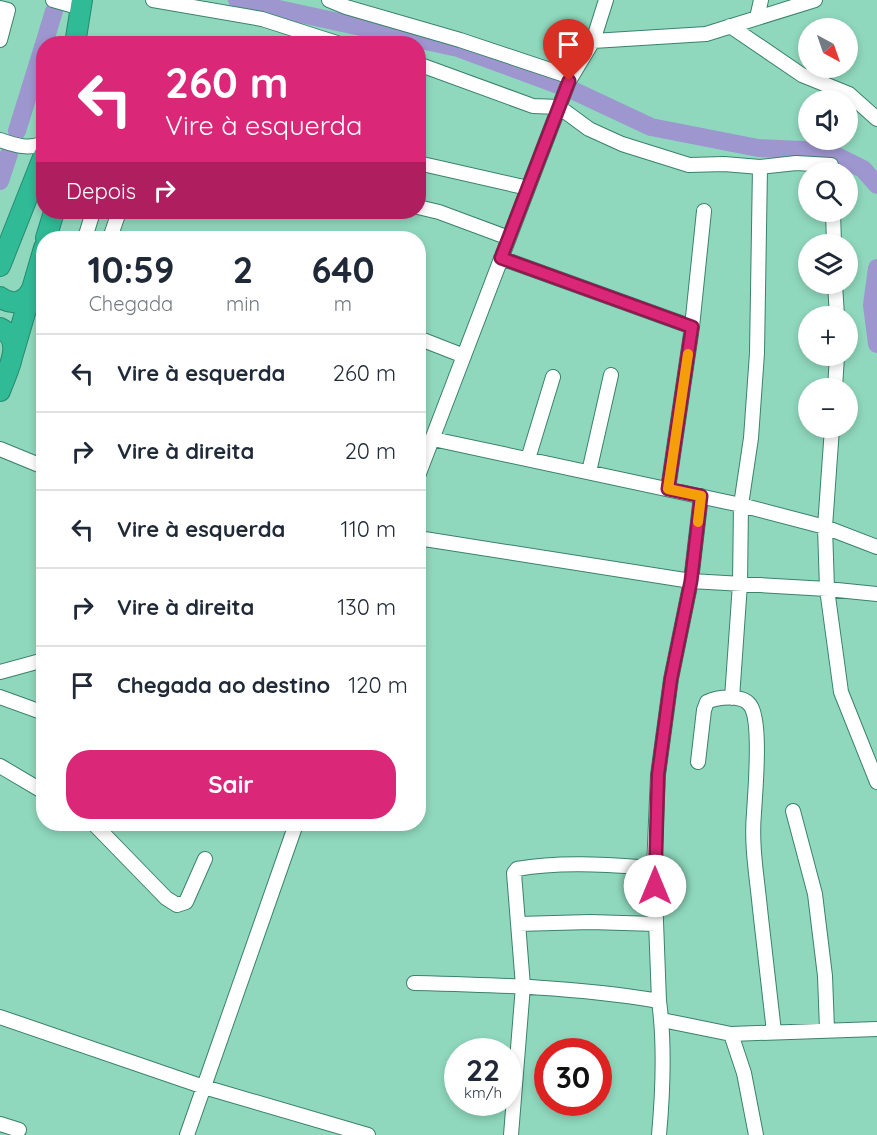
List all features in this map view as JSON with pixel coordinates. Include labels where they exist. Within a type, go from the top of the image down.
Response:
[{"type":"highway","points":[[77,36],[86,2]]},
{"type":"highway","points":[[86,2],[88,36]]},
{"type":"highway","points":[[0,266],[36,157]]},
{"type":"highway","points":[[0,391],[36,275]]},
{"type":"highway","points":[[0,297],[8,302],[16,302],[25,299],[32,289]]},
{"type":"highway","points":[[0,328],[12,338],[13,354]]},
{"type":"street","points":[[53,0],[86,2]]},
{"type":"street","points":[[153,0],[262,19],[303,36]]},
{"type":"street","points":[[329,0],[460,40],[570,79]]},
{"type":"street","points":[[757,18],[760,0]]},
{"type":"street","points":[[593,41],[694,36],[815,0]]},
{"type":"street","points":[[426,456],[570,79],[593,41],[601,1]]},
{"type":"street","points":[[0,8],[8,10],[0,39]]},
{"type":"street","points":[[730,26],[802,75],[849,94],[877,119]]},
{"type":"street","points":[[426,67],[533,106],[561,102]]},
{"type":"street","points":[[561,102],[589,129],[622,144],[689,165],[724,164],[760,167],[798,163]]},
{"type":"street","points":[[0,140],[36,157]]},
{"type":"street","points":[[426,165],[528,188]]},
{"type":"street","points":[[732,698],[740,584],[741,505],[751,438],[757,353],[760,167]]},
{"type":"street","points":[[426,209],[509,238]]},
{"type":"street","points":[[668,489],[692,327],[704,211]]},
{"type":"street","points":[[501,258],[692,327]]},
{"type":"street","points":[[426,341],[464,356]]},
{"type":"street","points":[[589,472],[610,375]]},
{"type":"street","points":[[528,459],[553,377]]},
{"type":"street","points":[[831,438],[825,527],[827,589],[841,692],[877,782]]},
{"type":"street","points":[[433,439],[741,505],[825,527],[877,547]]},
{"type":"street","points":[[0,449],[36,464]]},
{"type":"street","points":[[659,1135],[662,1020],[659,1001],[654,868],[658,775],[671,679],[691,581],[701,496]]},
{"type":"street","points":[[426,539],[691,581],[877,594]]},
{"type":"street","points":[[0,672],[36,662]]},
{"type":"street","points":[[0,698],[36,710]]},
{"type":"street","points":[[699,762],[704,710],[707,702],[714,699],[732,698],[746,701],[751,706],[755,717],[758,777],[753,845],[774,1032]]},
{"type":"street","points":[[0,766],[36,787]]},
{"type":"street","points":[[793,811],[815,894],[825,976],[827,1029]]},
{"type":"street","points":[[101,831],[166,898],[177,905],[186,902],[205,859]]},
{"type":"street","points":[[187,1135],[294,831]]},
{"type":"street","points":[[511,1135],[523,986],[514,873],[517,869],[550,865],[602,864],[654,868]]},
{"type":"street","points":[[519,924],[590,922],[656,924]]},
{"type":"street","points":[[414,983],[523,986],[611,992],[659,1001]]},
{"type":"street","points":[[0,1017],[204,1087],[335,1129],[368,1135]]},
{"type":"street","points":[[662,1020],[731,1034],[877,1029]]},
{"type":"street","points":[[731,1034],[744,1073],[756,1135]]},
{"type":"street","points":[[0,1124],[19,1130]]},
{"type":"waterway","points":[[237,0],[403,36]]},
{"type":"waterway","points":[[46,36],[54,11]]},
{"type":"waterway","points":[[426,41],[458,48],[572,90],[651,127],[758,148],[827,151],[863,169],[877,185]]},
{"type":"waterway","points":[[17,131],[36,70]]},
{"type":"waterway","points":[[0,181],[9,154]]},
{"type":"waterway","points":[[877,268],[872,305],[877,344]]},
{"type":"slow traffic","points":[[688,354],[668,489],[701,496],[698,522]]},
{"type":"route","points":[[569,81],[501,258],[692,327],[668,489],[701,496],[691,581],[671,679],[658,775],[655,886]]}]
